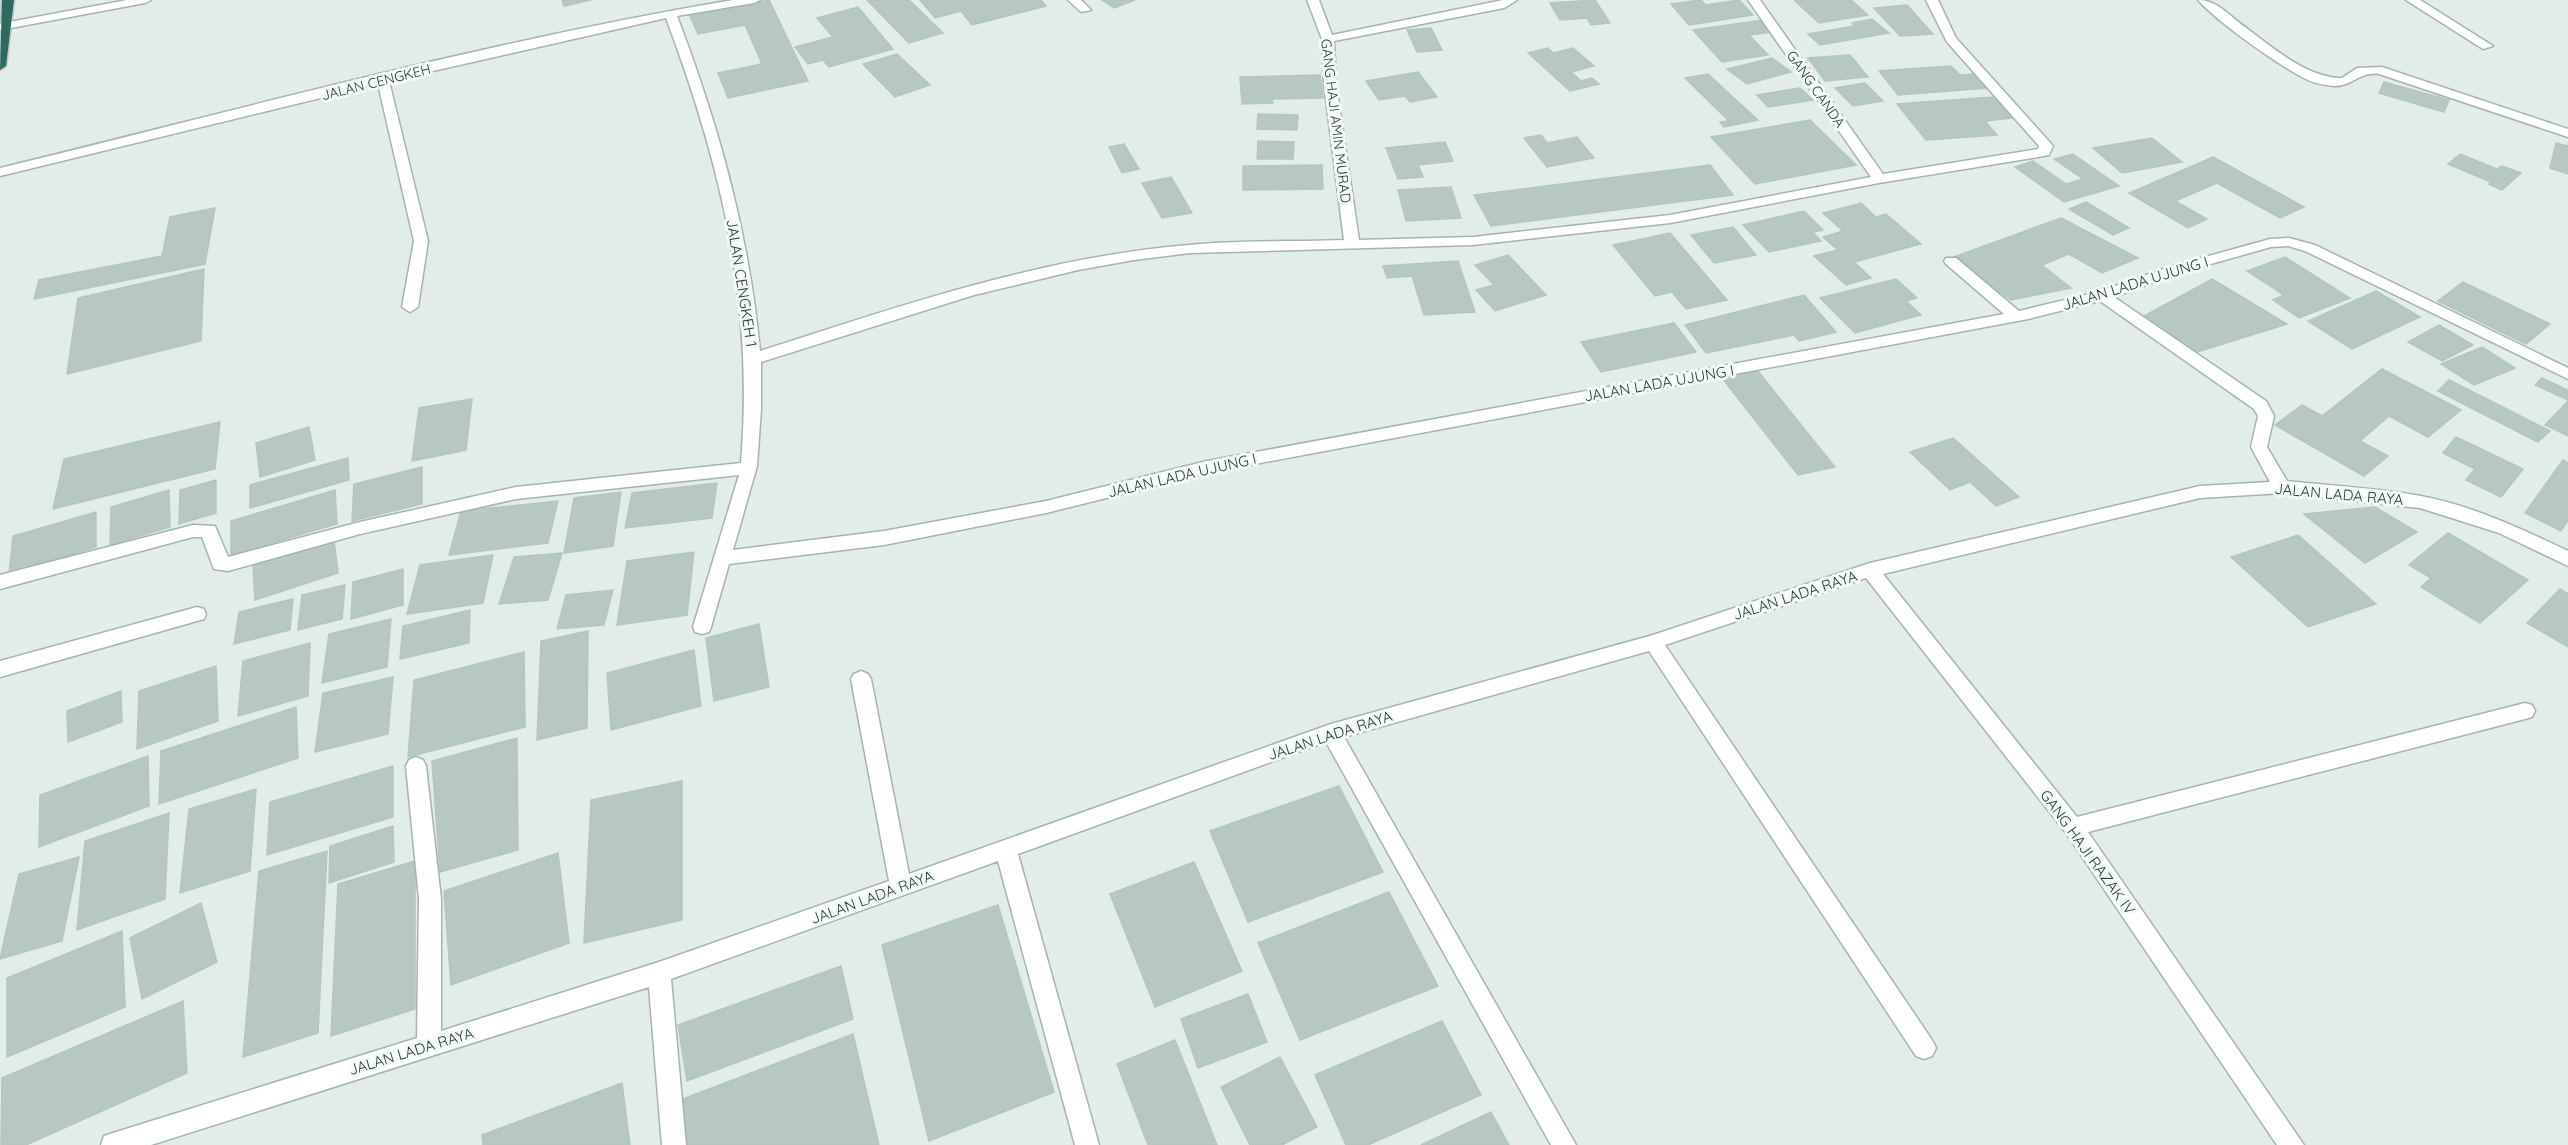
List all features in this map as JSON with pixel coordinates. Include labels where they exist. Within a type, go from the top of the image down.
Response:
[{"type":"highway","points":[[0,66],[8,0]]},
{"type":"street","points":[[4,27],[146,0]]},
{"type":"street","name":"JALAN CENGKEH","points":[[0,172],[383,81],[477,56],[670,14],[754,0]]},
{"type":"street","points":[[1074,0],[1085,10]]},
{"type":"street","name":"GANG HAJI AMIN MURAD","points":[[1313,0],[1328,39],[1331,96],[1352,244]]},
{"type":"street","points":[[1328,39],[1504,5],[1512,0]]},
{"type":"street","name":"GANG CANDA","points":[[1754,0],[1879,178]]},
{"type":"street","points":[[753,359],[881,317],[1018,279],[1155,252],[1473,241],[1670,219],[1879,178],[2044,152],[2046,146],[2035,132],[1950,39],[1932,0]]},
{"type":"street","points":[[2204,0],[2240,29],[2312,77],[2330,82],[2345,82],[2358,70],[2367,68],[2409,79],[2568,132]]},
{"type":"street","points":[[2412,0],[2487,46]]},
{"type":"street","name":"JALAN CENGKEH 1","points":[[670,14],[690,64],[717,150],[741,260],[753,359],[753,422],[748,468],[702,627]]},
{"type":"street","points":[[383,81],[398,136],[402,167],[412,195],[421,241],[410,307]]},
{"type":"street","name":"JALAN LADA UJUNG I","points":[[721,558],[778,554],[884,538],[1046,507],[1207,467],[2016,316],[2102,296],[2174,270],[2270,243],[2289,242],[2325,255],[2568,374]]},
{"type":"street","points":[[1951,261],[2016,316]]},
{"type":"street","points":[[2102,296],[2260,405],[2266,416],[2259,447],[2282,487]]},
{"type":"street","points":[[0,582],[193,531],[209,531],[220,564],[228,564],[360,528],[516,493],[748,468]]},
{"type":"street","name":"JALAN LADA RAYA","points":[[113,1145],[659,973],[1331,732],[1653,642],[1870,570],[2200,492],[2282,487],[2420,502],[2463,513],[2505,528],[2568,559]]},
{"type":"street","name":"GANG HAJI RAZAK IV","points":[[1870,570],[2073,827],[2292,1145]]},
{"type":"street","points":[[0,669],[198,614]]},
{"type":"street","points":[[1653,642],[1924,1048]]},
{"type":"street","points":[[861,680],[901,887]]},
{"type":"street","points":[[2073,827],[2525,711]]},
{"type":"street","points":[[1331,732],[1564,1145]]},
{"type":"street","points":[[416,766],[430,899],[429,1046]]},
{"type":"street","points":[[1006,850],[1087,1145]]},
{"type":"street","points":[[659,973],[674,1145]]},
{"type":"building","points":[[562,0],[591,0],[564,6]]},
{"type":"building","points":[[769,0],[808,81],[728,98],[718,73],[762,64],[745,25],[698,34],[690,16]]},
{"type":"building","points":[[867,0],[909,0],[943,33],[909,43]]},
{"type":"building","points":[[920,0],[1041,0],[1046,6],[972,25],[961,11],[935,18]]},
{"type":"building","points":[[1102,0],[1135,0],[1114,8]]},
{"type":"building","points":[[1595,0],[1610,23],[1591,25],[1587,18],[1560,20],[1550,3]]},
{"type":"building","points":[[1701,0],[1706,5],[1739,0],[1753,15],[1689,25],[1671,4]]},
{"type":"building","points":[[1794,0],[1851,0],[1868,15],[1819,23]]},
{"type":"building","points":[[1907,5],[1933,34],[1900,36],[1874,8]]},
{"type":"building","points":[[858,7],[893,49],[829,67],[823,60],[808,64],[795,47],[833,37],[817,18]]},
{"type":"building","points":[[1872,19],[1889,33],[1820,45],[1808,34],[1855,26],[1852,23]]},
{"type":"building","points":[[1763,20],[1774,32],[1749,35],[1768,55],[1722,62],[1693,30]]},
{"type":"building","points":[[1431,28],[1442,50],[1417,52],[1407,30]]},
{"type":"building","points":[[1548,48],[1553,53],[1573,48],[1594,66],[1571,72],[1581,81],[1592,78],[1599,84],[1570,91],[1528,53]]},
{"type":"building","points":[[897,54],[930,85],[895,97],[863,64]]},
{"type":"building","points":[[1850,55],[1868,77],[1825,81],[1808,58]]},
{"type":"building","points":[[1772,58],[1791,72],[1747,84],[1727,69]]},
{"type":"building","points":[[1951,66],[1960,75],[1974,74],[1987,88],[1898,95],[1879,71]]},
{"type":"building","points":[[1418,72],[1437,97],[1410,102],[1405,96],[1379,100],[1366,81]]},
{"type":"building","points":[[1708,74],[1758,120],[1724,127],[1720,122],[1729,121],[1685,78]]},
{"type":"building","points":[[1320,75],[1323,98],[1272,99],[1273,103],[1242,104],[1240,77]]},
{"type":"building","points":[[2384,82],[2449,100],[2444,112],[2379,93]]},
{"type":"building","points":[[1865,83],[1883,101],[1853,106],[1835,88]]},
{"type":"building","points":[[1800,88],[1813,100],[1768,107],[1757,95]]},
{"type":"building","points":[[1994,97],[2013,118],[1985,121],[1997,135],[1926,140],[1897,104]]},
{"type":"building","points":[[1258,114],[1298,115],[1297,130],[1257,129]]},
{"type":"building","points":[[1810,120],[1856,165],[1755,184],[1711,137]]},
{"type":"building","points":[[1541,135],[1547,143],[1577,137],[1594,158],[1547,167],[1524,138]]},
{"type":"building","points":[[2152,138],[2182,162],[2122,173],[2093,148]]},
{"type":"building","points":[[1258,141],[1294,142],[1293,159],[1257,159]]},
{"type":"building","points":[[1445,142],[1453,161],[1418,165],[1423,177],[1398,179],[1386,148]]},
{"type":"building","points":[[2556,143],[2568,146],[2568,174],[2550,168]]},
{"type":"building","points":[[1124,144],[1139,169],[1122,173],[1109,147]]},
{"type":"building","points":[[2073,154],[2119,186],[2064,202],[2015,167],[2033,161],[2066,184],[2083,179],[2054,159]]},
{"type":"building","points":[[2460,154],[2497,169],[2502,166],[2521,173],[2502,190],[2489,184],[2491,182],[2448,164]]},
{"type":"building","points":[[2213,157],[2304,207],[2280,218],[2217,183],[2175,201],[2207,219],[2188,228],[2129,193]]},
{"type":"building","points":[[1322,165],[1323,189],[1243,190],[1243,166]]},
{"type":"building","points":[[1710,165],[1733,195],[1491,226],[1474,195]]},
{"type":"building","points":[[1171,177],[1192,213],[1162,218],[1142,183]]},
{"type":"building","points":[[1451,187],[1461,218],[1406,221],[1398,190]]},
{"type":"building","points":[[2086,202],[2129,228],[2113,235],[2069,209]]},
{"type":"building","points":[[1861,203],[1876,217],[1886,214],[1921,244],[1854,262],[1871,278],[1846,285],[1814,256],[1838,250],[1823,237],[1843,231],[1823,213]]},
{"type":"building","points":[[215,208],[205,264],[34,299],[39,280],[162,256],[170,217]]},
{"type":"building","points":[[1804,211],[1823,230],[1813,232],[1821,241],[1769,252],[1743,225]]},
{"type":"building","points":[[2061,218],[2138,258],[2102,273],[2069,254],[2042,265],[2071,288],[2011,300],[1951,258]]},
{"type":"building","points":[[1733,227],[1756,255],[1714,263],[1691,235]]},
{"type":"building","points":[[1670,233],[1727,300],[1686,309],[1672,292],[1655,296],[1613,245]]},
{"type":"building","points":[[1508,255],[1546,295],[1495,311],[1476,290],[1494,285],[1475,265]]},
{"type":"building","points":[[2285,257],[2350,298],[2299,318],[2273,300],[2284,295],[2247,271]]},
{"type":"building","points":[[1458,261],[1475,312],[1424,315],[1412,276],[1387,278],[1383,266]]},
{"type":"building","points":[[204,269],[201,341],[67,374],[78,298]]},
{"type":"building","points":[[1896,279],[1917,298],[1906,301],[1921,315],[1855,333],[1820,298]]},
{"type":"building","points":[[2212,279],[2287,324],[2191,354],[2142,317]]},
{"type":"building","points":[[2463,282],[2550,324],[2526,344],[2438,301]]},
{"type":"building","points":[[2376,291],[2420,317],[2352,349],[2308,321]]},
{"type":"building","points":[[1804,295],[1836,332],[1799,341],[1794,335],[1706,353],[1685,325]]},
{"type":"building","points":[[1674,323],[1696,352],[1601,372],[1581,342]]},
{"type":"building","points":[[2439,325],[2473,345],[2442,361],[2408,342]]},
{"type":"building","points":[[2482,347],[2515,368],[2474,385],[2441,364]]},
{"type":"building","points":[[2382,369],[2461,410],[2428,437],[2389,416],[2360,441],[2388,456],[2364,476],[2275,425],[2302,405],[2322,416]]},
{"type":"building","points":[[1757,370],[1835,467],[1798,475],[1722,378]]},
{"type":"building","points":[[2542,378],[2568,390],[2568,400],[2535,385]]},
{"type":"building","points":[[2449,380],[2550,431],[2538,442],[2438,391]]},
{"type":"building","points":[[472,399],[466,450],[412,461],[419,408]]},
{"type":"building","points":[[2568,401],[2568,436],[2545,425]]},
{"type":"building","points":[[220,422],[215,469],[53,509],[64,459]]},
{"type":"building","points":[[309,427],[315,460],[260,477],[256,443]]},
{"type":"building","points":[[2456,437],[2523,469],[2501,497],[2466,480],[2475,469],[2443,453]]},
{"type":"building","points":[[1953,438],[2019,497],[1996,506],[1970,482],[1950,490],[1910,452]]},
{"type":"building","points":[[348,458],[349,480],[250,508],[250,485]]},
{"type":"building","points":[[2563,460],[2568,463],[2568,520],[2561,531],[2525,513]]},
{"type":"building","points":[[422,467],[422,504],[352,521],[354,484]]},
{"type":"building","points":[[216,480],[216,513],[179,524],[180,490]]},
{"type":"building","points":[[717,483],[712,518],[625,528],[632,493]]},
{"type":"building","points":[[169,490],[170,527],[110,545],[111,507]]},
{"type":"building","points":[[335,490],[337,524],[231,555],[231,521]]},
{"type":"building","points":[[621,492],[613,546],[564,553],[574,498]]},
{"type":"building","points":[[558,501],[548,543],[449,555],[461,511]]},
{"type":"building","points":[[2375,507],[2417,532],[2365,563],[2304,514]]},
{"type":"building","points":[[96,512],[96,547],[9,574],[13,536]]},
{"type":"building","points":[[2448,533],[2528,580],[2480,623],[2421,587],[2431,578],[2409,565]]},
{"type":"building","points":[[2298,535],[2376,604],[2308,627],[2231,557]]},
{"type":"building","points":[[334,540],[338,573],[255,600],[253,565]]},
{"type":"building","points":[[694,552],[687,615],[617,625],[627,561]]},
{"type":"building","points":[[562,553],[548,600],[499,604],[514,557]]},
{"type":"building","points":[[493,555],[483,603],[407,614],[420,565]]},
{"type":"building","points":[[403,569],[403,605],[351,619],[353,582]]},
{"type":"building","points":[[345,585],[342,619],[298,630],[302,595]]},
{"type":"building","points":[[2560,589],[2568,594],[2568,647],[2527,623]]},
{"type":"building","points":[[613,590],[604,625],[557,629],[566,595]]},
{"type":"building","points":[[293,599],[290,630],[234,644],[239,612]]},
{"type":"building","points":[[470,610],[469,643],[400,659],[403,626]]},
{"type":"building","points":[[391,619],[387,667],[322,683],[329,634]]},
{"type":"building","points":[[759,624],[769,687],[714,701],[706,638]]},
{"type":"building","points":[[588,631],[587,728],[537,740],[541,641]]},
{"type":"building","points":[[310,643],[308,696],[238,716],[243,661]]},
{"type":"building","points":[[694,650],[701,706],[611,730],[607,673]]},
{"type":"building","points":[[524,652],[525,727],[408,757],[414,680]]},
{"type":"building","points":[[216,666],[218,721],[137,749],[139,691]]},
{"type":"building","points":[[393,677],[388,734],[315,752],[323,693]]},
{"type":"building","points":[[121,691],[122,722],[68,742],[67,711]]},
{"type":"building","points":[[296,707],[298,758],[159,804],[161,751]]},
{"type":"building","points":[[517,738],[518,850],[440,872],[432,761]]},
{"type":"building","points":[[148,756],[149,806],[39,847],[40,795]]},
{"type":"building","points":[[393,766],[393,817],[267,855],[270,802]]},
{"type":"building","points":[[682,781],[682,920],[584,943],[591,800]]},
{"type":"building","points":[[1339,786],[1383,872],[1248,922],[1210,831]]},
{"type":"building","points":[[256,789],[250,871],[180,893],[189,809]]},
{"type":"building","points":[[169,813],[165,899],[77,930],[85,841]]},
{"type":"building","points":[[393,826],[394,862],[329,883],[330,846]]},
{"type":"building","points":[[327,851],[318,1033],[243,1057],[259,871]]},
{"type":"building","points":[[558,853],[569,943],[451,985],[444,891]]},
{"type":"building","points":[[79,857],[62,941],[0,959],[19,874]]},
{"type":"building","points":[[415,861],[415,1009],[331,1036],[338,884]]},
{"type":"building","points":[[1194,862],[1242,971],[1155,1007],[1110,894]]},
{"type":"building","points":[[1389,892],[1438,986],[1300,1040],[1258,943]]},
{"type":"building","points":[[201,903],[217,962],[142,999],[130,938]]},
{"type":"building","points":[[998,905],[1054,1092],[929,1141],[882,945]]},
{"type":"building","points":[[122,931],[125,1007],[7,1057],[7,978]]},
{"type":"building","points":[[841,966],[853,1019],[687,1081],[678,1025]]},
{"type":"building","points":[[1248,994],[1267,1042],[1198,1068],[1181,1019]]},
{"type":"building","points":[[183,1001],[187,1073],[26,1145],[1,1145],[2,1078]]},
{"type":"building","points":[[1442,1021],[1481,1095],[1368,1145],[1346,1145],[1315,1075]]},
{"type":"building","points":[[853,1034],[879,1145],[687,1145],[680,1100]]},
{"type":"building","points":[[1175,1040],[1217,1145],[1148,1145],[1117,1064]]},
{"type":"building","points":[[1280,1057],[1317,1127],[1282,1145],[1250,1145],[1221,1087]]},
{"type":"building","points":[[622,1083],[630,1145],[483,1145],[482,1135]]},
{"type":"building","points":[[1491,1112],[1509,1145],[1421,1145]]}]
